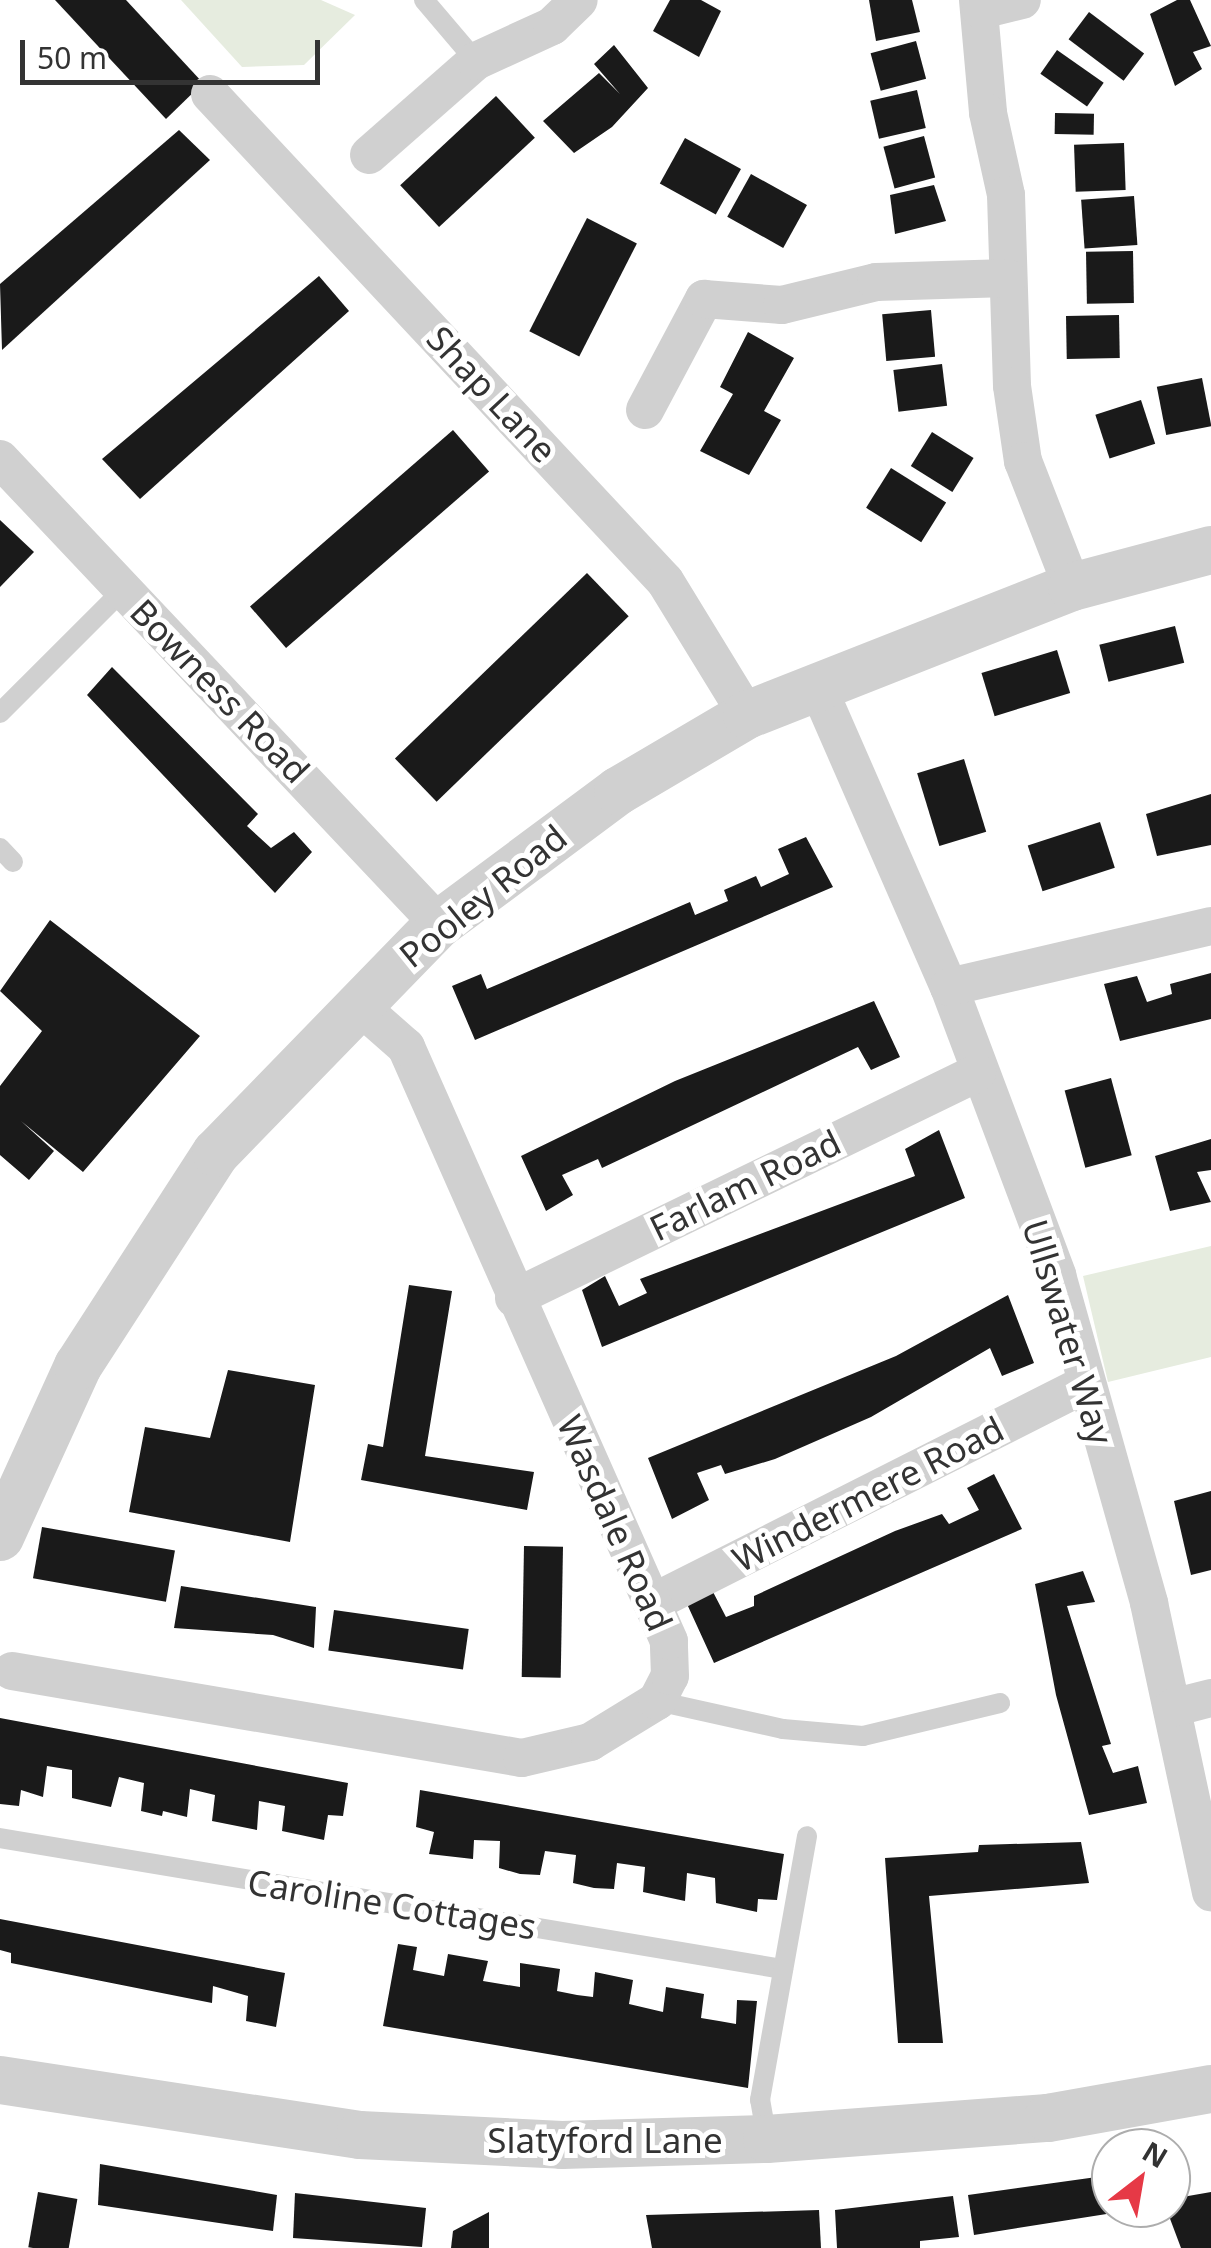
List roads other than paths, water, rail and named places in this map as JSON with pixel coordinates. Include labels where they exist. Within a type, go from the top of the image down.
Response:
[{"type":"street","points":[[369,155],[476,60],[552,26],[579,0]]},
{"type":"street","points":[[1022,0],[980,5],[988,113],[1006,195],[1012,386],[1023,462],[1072,587]]},
{"type":"street","name":"Shap Lane","points":[[210,94],[665,581],[747,714]]},
{"type":"street","points":[[646,410],[704,299],[782,305],[876,282],[1008,278]]},
{"type":"street","name":"Bowness Road","points":[[0,458],[439,924]]},
{"type":"street","name":"Pooley Road","points":[[3,1521],[78,1366],[216,1153],[356,1003],[439,924],[618,791],[747,714],[816,683],[1072,587],[1211,550]]},
{"type":"street","name":"Ullswater Way","points":[[816,683],[949,988],[977,1072],[1058,1275],[1172,1708],[1211,1892]]},
{"type":"street","points":[[949,988],[1211,926]]},
{"type":"street","name":"Wasdale Road","points":[[356,1003],[406,1047],[669,1641],[670,1676],[657,1702]]},
{"type":"street","name":"Farlam Road","points":[[514,1298],[977,1072]]},
{"type":"street","name":"Windermere Road","points":[[652,1604],[1085,1384]]},
{"type":"street","points":[[12,1670],[101,1689],[522,1758],[590,1742],[657,1702]]},
{"type":"street","points":[[1172,1708],[1211,1698]]},
{"type":"street","name":"Slatyford Lane","points":[[0,2080],[360,2135],[562,2145],[766,2139],[1048,2118],[1211,2089]]},
{"type":"lane","points":[[424,0],[476,60]]},
{"type":"lane","points":[[0,714],[124,589]]},
{"type":"lane","points":[[657,1702],[783,1729],[863,1736],[1000,1703]]},
{"type":"lane","points":[[766,2139],[760,2100],[807,1836]]},
{"type":"lane","name":"Caroline Cottages","points":[[0,1838],[784,1969]]}]
